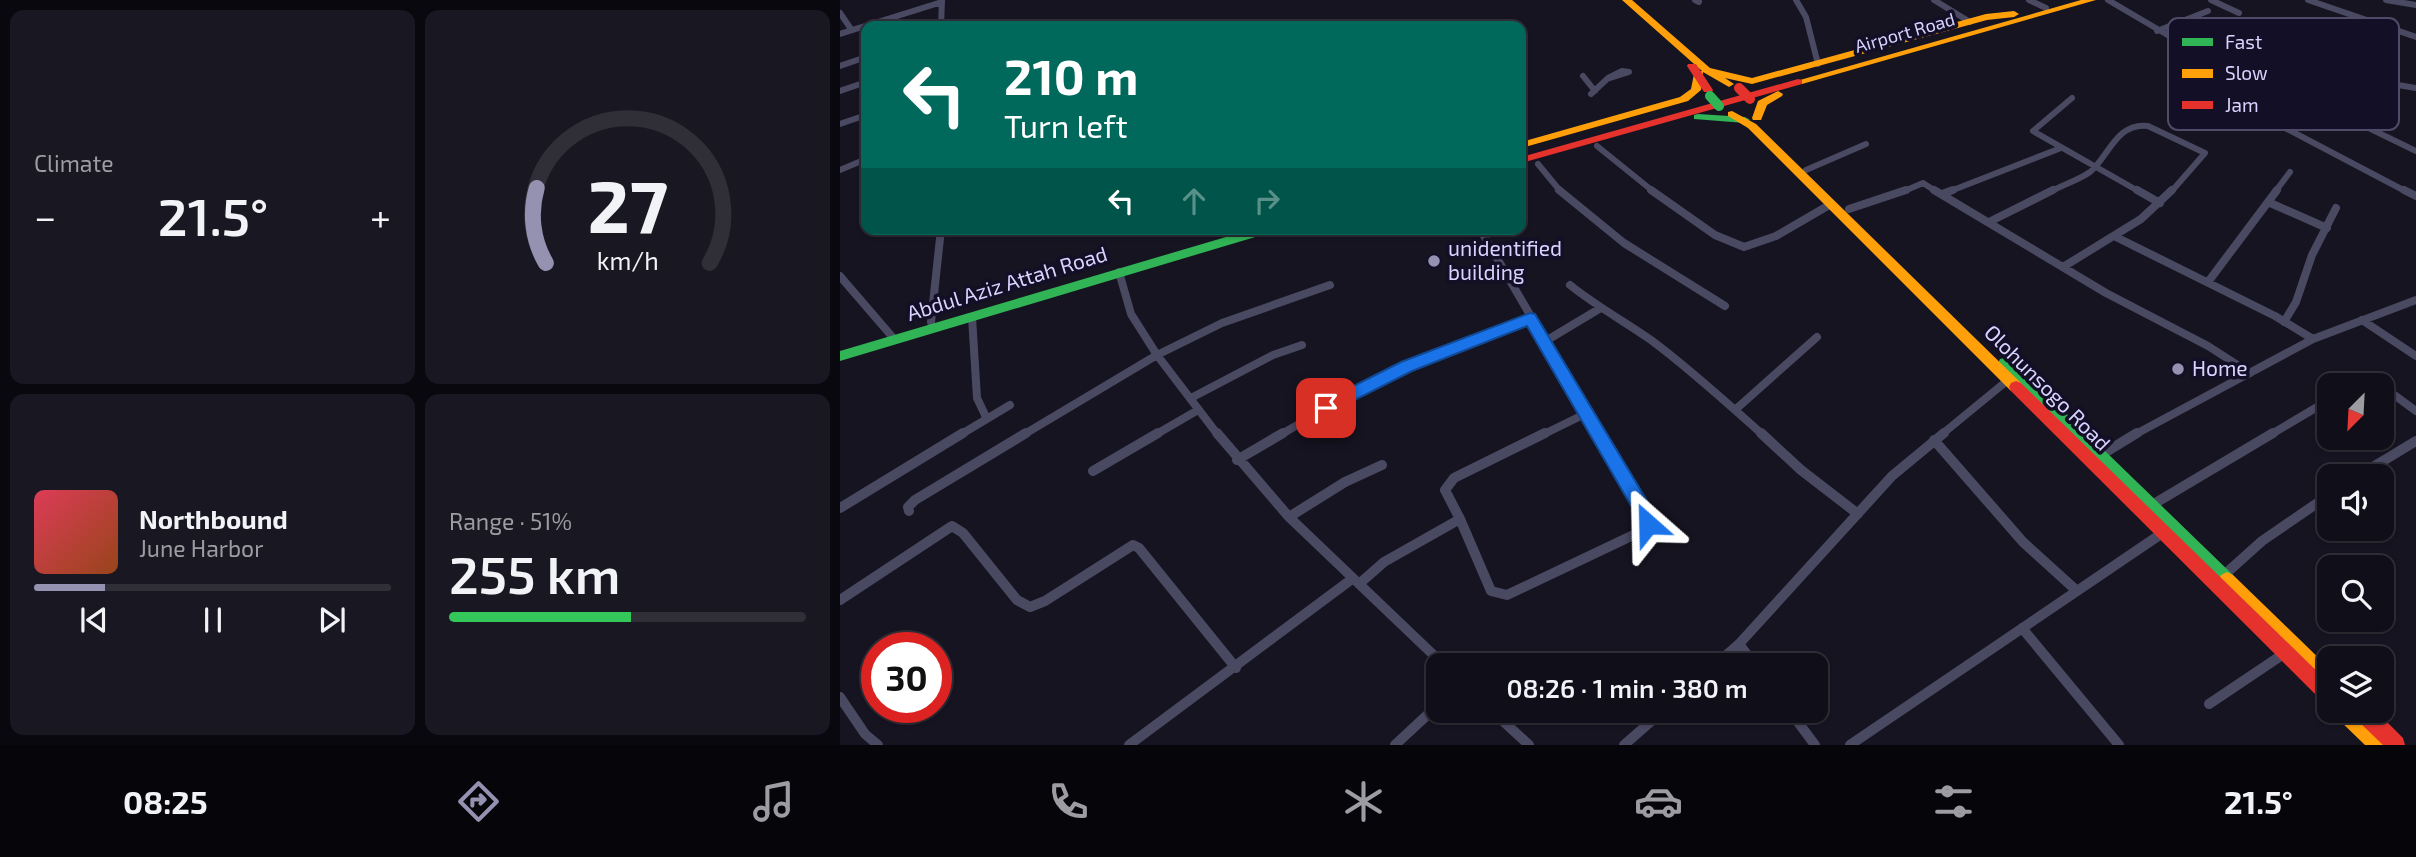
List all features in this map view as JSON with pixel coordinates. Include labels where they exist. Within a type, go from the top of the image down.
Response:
[{"type":"main road","points":[[1618,0],[1734,100]]},
{"type":"main road","points":[[1627,0],[1734,100]]},
{"type":"main road","name":"Airport Road","points":[[1734,100],[2039,8],[2076,0]]},
{"type":"main road","name":"Airport Road","points":[[2039,8],[2091,0]]},
{"type":"main road","points":[[1526,162],[1538,164],[1703,116],[1818,64],[1970,22],[2039,8]]},
{"type":"main road","points":[[1526,144],[1684,99],[1734,100],[1758,108],[1766,98],[2027,24],[2039,8]]},
{"type":"main road","points":[[1684,99],[1696,90],[1702,72]]},
{"type":"main road","points":[[1702,72],[1734,100]]},
{"type":"main road","points":[[1703,116],[1734,100]]},
{"type":"main road","points":[[1526,160],[1734,100]]},
{"type":"main road","name":"Olohunsogo Road","points":[[1734,100],[1849,209],[2008,380],[2317,684]]},
{"type":"main road","name":"Olohunsogo Road","points":[[1734,100],[1831,204],[2101,455],[2317,668]]},
{"type":"main road","name":"Abdul Aziz Attah Road","points":[[840,356],[931,322],[1236,235]]},
{"type":"main road","name":"Abdul Aziz Attah Road","points":[[840,350],[972,317],[1247,235]]},
{"type":"main road","points":[[2356,723],[2378,745]]},
{"type":"main road","points":[[2374,723],[2396,745]]},
{"type":"street","points":[[1796,0],[1806,17],[1818,64]]},
{"type":"street","points":[[1934,0],[1970,22]]},
{"type":"street","points":[[2108,0],[2168,37]]},
{"type":"street","points":[[2211,0],[2239,13]]},
{"type":"street","points":[[2308,0],[2359,18]]},
{"type":"street","points":[[2386,0],[2416,5]]},
{"type":"street","points":[[877,21],[942,1],[941,21]]},
{"type":"street","points":[[2190,18],[2208,11]]},
{"type":"street","points":[[840,13],[851,29]]},
{"type":"street","points":[[840,34],[861,26]]},
{"type":"street","points":[[2157,31],[2168,27]]},
{"type":"street","points":[[2399,32],[2416,37]]},
{"type":"street","points":[[840,66],[861,59]]},
{"type":"street","points":[[1583,76],[1593,93],[1607,79]]},
{"type":"street","points":[[840,91],[861,84]]},
{"type":"street","points":[[2072,98],[2033,128],[2036,134],[2160,203]]},
{"type":"street","points":[[840,124],[861,117]]},
{"type":"street","points":[[1989,222],[2096,167],[2110,143],[2139,124],[2148,125],[2205,153],[2160,203],[2116,237],[2063,267]]},
{"type":"street","points":[[2289,130],[2416,196]]},
{"type":"street","points":[[2373,130],[2416,151]]},
{"type":"street","points":[[1807,170],[1866,144]]},
{"type":"street","points":[[1597,146],[1640,181],[1735,246],[1756,245],[1831,204]]},
{"type":"street","points":[[1942,194],[2061,148]]},
{"type":"street","points":[[840,170],[861,161]]},
{"type":"street","points":[[1538,164],[1558,189],[1584,212],[1726,306]]},
{"type":"street","points":[[2208,282],[2290,172]]},
{"type":"street","points":[[1849,209],[1868,205],[1923,183],[2137,311],[2208,346],[2250,373]]},
{"type":"street","points":[[2268,202],[2327,228]]},
{"type":"street","points":[[2284,322],[2296,302],[2312,255],[2336,208]]},
{"type":"street","points":[[931,322],[940,235]]},
{"type":"street","points":[[1483,235],[1646,514],[1648,524],[1644,530],[1507,595],[1498,595],[1492,591],[1445,490],[1454,478],[1587,414]]},
{"type":"street","points":[[2116,237],[2208,282],[2313,339]]},
{"type":"street","points":[[1119,272],[1131,314],[1157,355],[1237,460],[1289,517],[1431,653]]},
{"type":"street","points":[[840,276],[894,337]]},
{"type":"street","points":[[909,511],[908,507],[915,500],[1157,355],[1222,323],[1330,285]]},
{"type":"street","points":[[1570,285],[1599,309],[1648,338],[1699,377],[1801,470],[1858,514]]},
{"type":"street","points":[[2101,455],[2171,413],[2313,339],[2416,300]]},
{"type":"street","points":[[1544,342],[1599,309]]},
{"type":"street","points":[[972,317],[977,398],[986,417]]},
{"type":"street","points":[[1237,460],[1363,387],[1530,318]]},
{"type":"street","points":[[2362,320],[2416,356]]},
{"type":"street","points":[[1735,410],[1817,337]]},
{"type":"street","points":[[1191,398],[1273,355],[1302,345]]},
{"type":"street","points":[[1729,653],[1892,476],[2008,380]]},
{"type":"street","points":[[2394,395],[2416,411]]},
{"type":"street","points":[[840,508],[986,417],[1010,405]]},
{"type":"street","points":[[2152,505],[2197,475],[2242,453],[2317,407]]},
{"type":"street","points":[[1093,471],[1153,439],[1198,410]]},
{"type":"street","points":[[1934,440],[2024,542],[2077,591]]},
{"type":"street","points":[[2378,464],[2416,441]]},
{"type":"street","points":[[1289,517],[1345,482],[1382,465]]},
{"type":"street","points":[[2223,576],[2262,541],[2317,503]]},
{"type":"street","points":[[1129,745],[1356,582],[1403,550],[1460,519]]},
{"type":"street","points":[[840,600],[952,526],[957,526],[1017,600],[1030,607],[1045,601],[1133,545],[1139,548],[1236,668]]},
{"type":"street","points":[[1850,745],[2164,532]]},
{"type":"street","points":[[2022,628],[2119,745]]},
{"type":"street","points":[[1739,644],[1746,653]]},
{"type":"street","points":[[2209,704],[2285,653]]},
{"type":"street","points":[[840,697],[859,726],[878,745]]},
{"type":"street","points":[[1395,745],[1426,716]]},
{"type":"street","points":[[1505,723],[1529,745]]},
{"type":"street","points":[[1624,745],[1649,723]]},
{"type":"street","points":[[1799,723],[1815,745]]},
{"type":"traffic: fast","points":[[1710,96],[1719,106]]},
{"type":"traffic: fast","points":[[1698,117],[1745,120]]},
{"type":"traffic: fast","points":[[840,356],[1248,235]]},
{"type":"traffic: fast","points":[[2005,363],[2227,580]]},
{"type":"traffic: slow","points":[[1627,0],[1711,74],[1729,84]]},
{"type":"traffic: slow","points":[[1798,82],[2091,0]]},
{"type":"traffic: slow","points":[[1706,70],[1752,81],[1986,17],[2014,14]]},
{"type":"traffic: slow","points":[[1526,144],[1684,99],[1696,90],[1699,74]]},
{"type":"traffic: slow","points":[[1757,118],[1762,103],[1778,94]]},
{"type":"traffic: slow","points":[[1732,114],[1752,126],[2016,387]]},
{"type":"traffic: slow","points":[[2227,580],[2317,668]]},
{"type":"traffic: slow","points":[[2356,723],[2378,745]]},
{"type":"traffic: jam","points":[[1692,66],[1708,90]]},
{"type":"traffic: jam","points":[[1526,159],[1798,82]]},
{"type":"traffic: jam","points":[[1739,88],[1750,99]]},
{"type":"traffic: jam","points":[[2016,387],[2317,684]]},
{"type":"traffic: jam","points":[[2374,723],[2396,745]]},
{"type":"place","name":"unidentified building","points":[[1434,261]]},
{"type":"place","name":"Home","points":[[2178,369]]},
{"type":"route","points":[[1326,408],[1406,367],[1530,318],[1646,514],[1648,524]]}]
